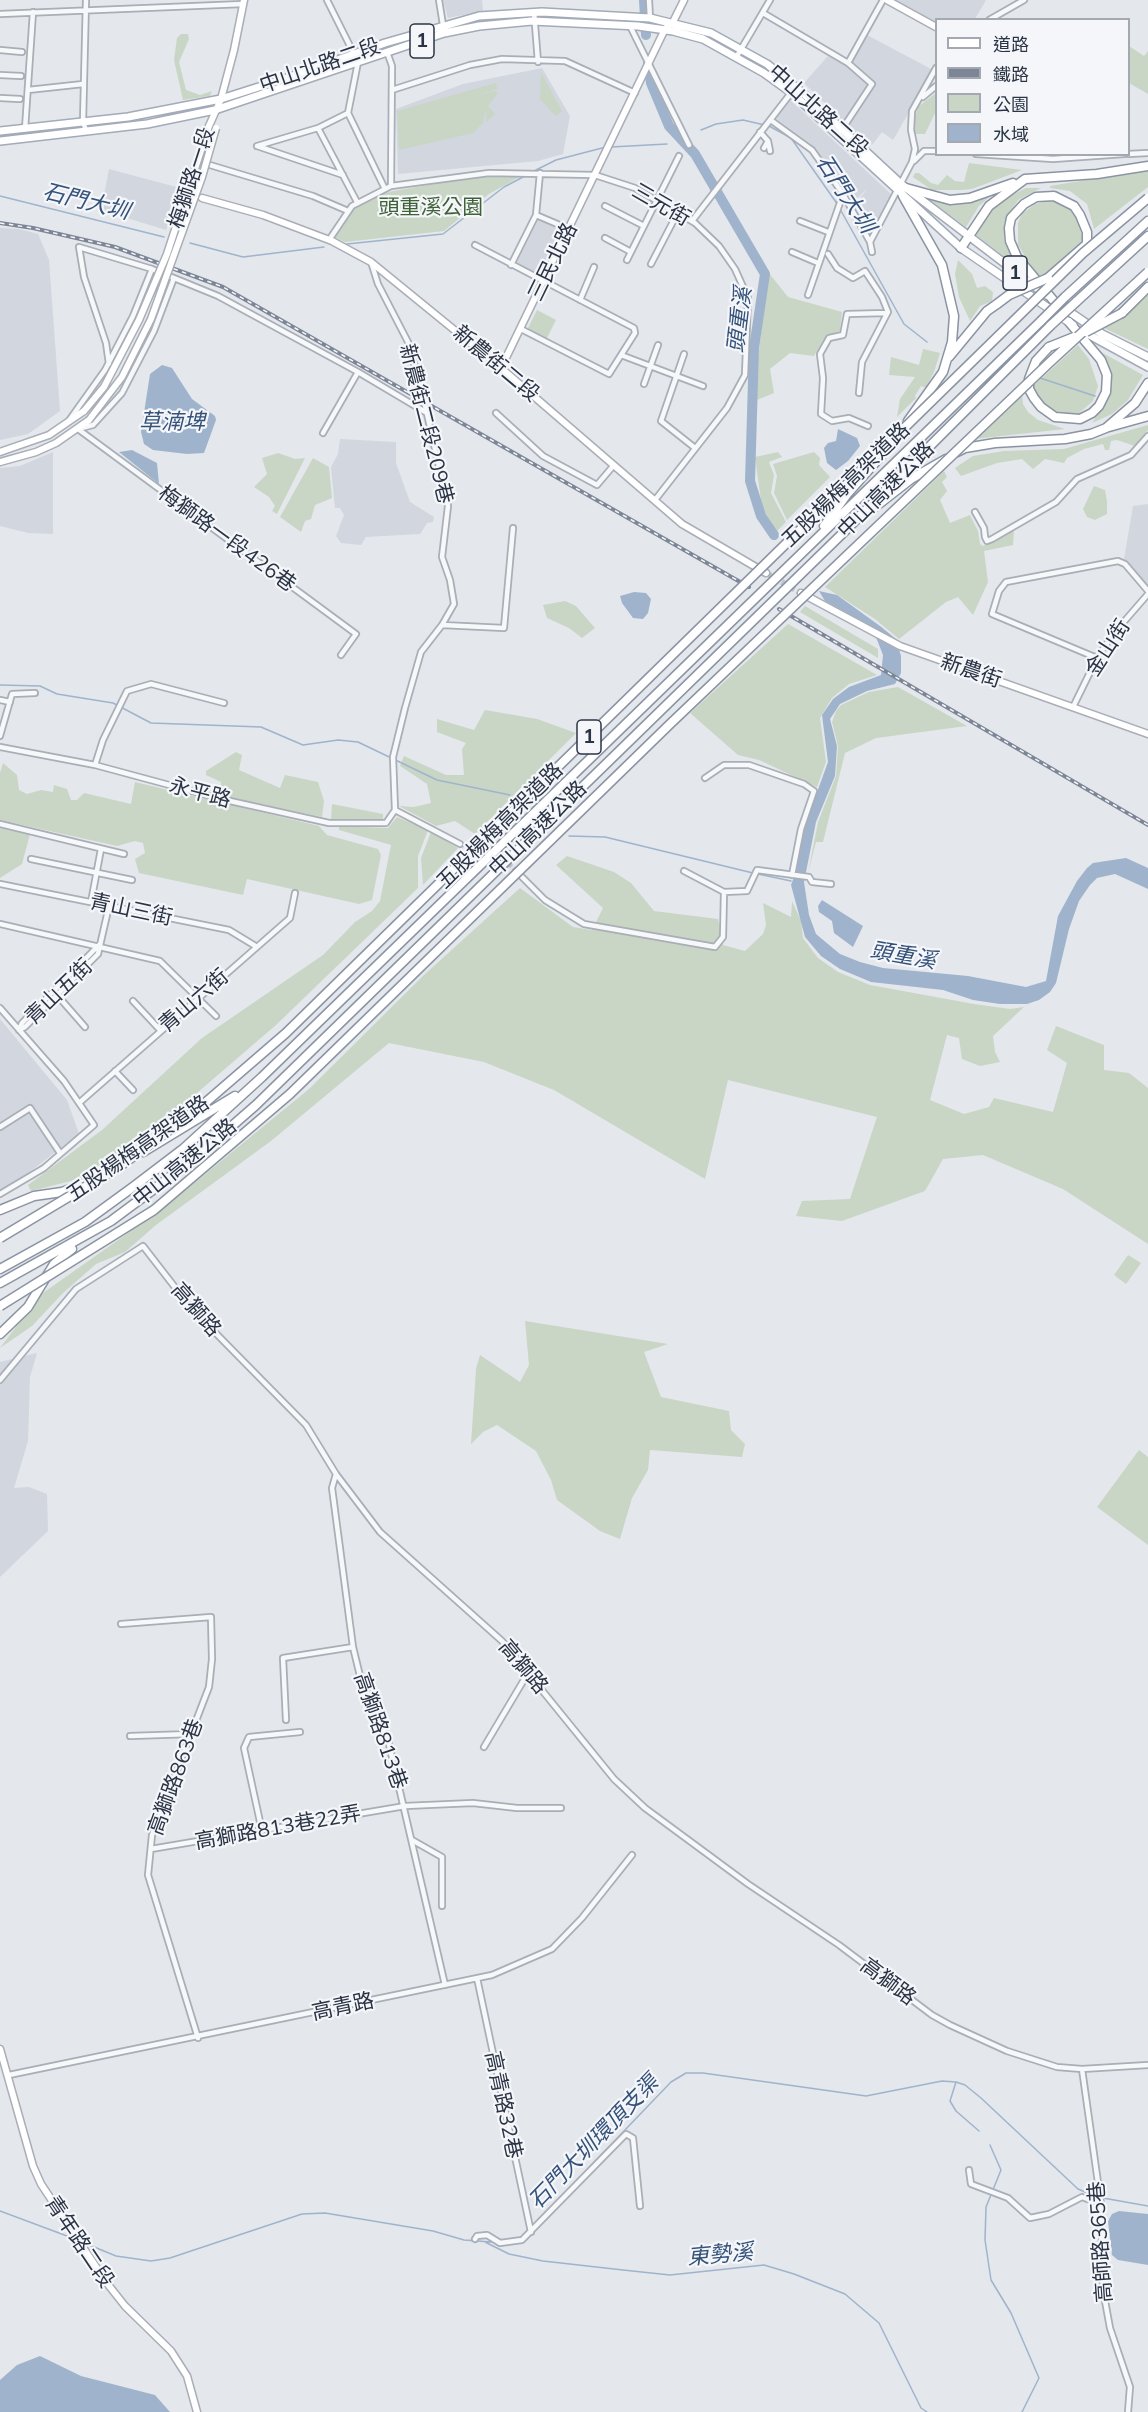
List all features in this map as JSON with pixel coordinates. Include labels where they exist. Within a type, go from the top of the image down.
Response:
[{"type":"highway","points":[[902,190],[950,200],[970,198],[1025,179],[1097,174],[1148,166]]},
{"type":"highway","points":[[961,248],[989,206],[1025,179]]},
{"type":"highway","points":[[902,190],[942,265],[954,316],[952,350]]},
{"type":"highway","points":[[811,544],[848,493],[889,449],[943,372],[952,350],[997,304],[1009,295],[1048,278],[1087,244],[1087,232],[1074,206],[1054,196],[1036,197],[1024,204],[1011,218],[1009,228],[1011,241],[1017,257],[1053,300]]},
{"type":"highway","name":"五股楊梅高架道路","points":[[0,1238],[120,1166],[198,1109],[286,1033],[1071,266],[1148,198]]},
{"type":"highway","name":"中山高速公路","points":[[0,1269],[85,1222],[133,1187],[183,1149],[262,1077],[1065,297],[1148,221]]},
{"type":"highway","name":"中山高速公路","points":[[0,1284],[111,1221],[193,1160],[256,1105],[844,532],[1050,326],[1148,236]]},
{"type":"highway","name":"1","points":[[0,1306],[154,1210],[290,1094],[678,717],[1049,363],[1148,272]]},
{"type":"highway","points":[[1069,322],[1101,360],[1107,375],[1102,400],[1092,413],[1080,419],[1055,417],[1041,407],[1034,398],[1029,389],[1030,374],[1036,361],[1049,347],[1092,330],[1122,313],[1148,287]]},
{"type":"highway","points":[[1106,428],[1146,390],[1148,383]]},
{"type":"highway","points":[[844,532],[911,479],[965,448],[995,443],[1065,439],[1145,417]]},
{"type":"highway","points":[[0,1210],[34,1196],[62,1192],[87,1182],[176,1134],[262,1077]]},
{"type":"highway","points":[[0,1334],[28,1307],[54,1264],[111,1221]]},
{"type":"highway","points":[[0,1329],[10,1326]]},
{"type":"main road","name":"中山北路二段","points":[[0,141],[221,99],[385,43],[479,16],[534,12],[650,18],[711,33],[767,64],[804,94],[961,248]]},
{"type":"main road","name":"中山北路二段","points":[[0,131],[147,124],[215,110],[444,33],[479,26],[535,21],[650,27],[703,39],[737,56],[791,93],[902,190],[968,238]]},
{"type":"main road","name":"1","points":[[968,238],[1102,333],[1148,357]]},
{"type":"main road","name":"1","points":[[961,248],[1069,322],[1148,367]]},
{"type":"street","points":[[84,126],[86,0]]},
{"type":"street","points":[[140,0],[140,8]]},
{"type":"street","points":[[327,0],[358,62],[348,114],[385,189]]},
{"type":"street","points":[[439,0],[443,25]]},
{"type":"street","points":[[649,0],[650,18]]},
{"type":"street","points":[[392,90],[470,65],[502,59],[537,62],[565,61],[635,93],[665,29],[673,22],[684,0]]},
{"type":"street","points":[[737,56],[770,0]]},
{"type":"street","points":[[848,63],[883,0]]},
{"type":"street","points":[[887,0],[935,26]]},
{"type":"street","points":[[992,18],[1024,0]]},
{"type":"street","points":[[0,14],[243,2],[234,50],[221,99],[215,110]]},
{"type":"street","points":[[25,129],[33,12]]},
{"type":"street","points":[[534,12],[537,62]]},
{"type":"street","points":[[763,13],[848,63],[872,84],[841,131]]},
{"type":"street","points":[[634,26],[689,145]]},
{"type":"street","points":[[385,43],[392,66],[391,186]]},
{"type":"street","points":[[0,50],[22,52]]},
{"type":"street","points":[[870,242],[902,190],[915,149],[910,122],[912,111],[935,70]]},
{"type":"street","points":[[0,75],[21,76]]},
{"type":"street","points":[[28,90],[83,84]]},
{"type":"street","points":[[920,98],[935,87]]},
{"type":"street","name":"三民北路","points":[[501,368],[635,93]]},
{"type":"street","points":[[692,221],[791,93]]},
{"type":"street","points":[[0,98],[20,99]]},
{"type":"street","name":"梅獅路一段","points":[[0,452],[23,446],[67,424],[84,411],[104,387],[140,320],[167,254],[215,110]]},
{"type":"street","name":"梅獅路一段","points":[[78,429],[89,420],[122,377],[151,319],[198,187],[216,128],[215,110]]},
{"type":"street","points":[[343,175],[257,146],[318,128],[348,114]]},
{"type":"street","points":[[770,122],[812,150],[843,194],[870,242],[873,252]]},
{"type":"street","points":[[318,128],[357,202]]},
{"type":"street","points":[[761,131],[768,141],[767,149]]},
{"type":"street","points":[[912,162],[924,151],[935,151]]},
{"type":"street","points":[[1130,154],[1148,153]]},
{"type":"street","points":[[627,260],[680,156]]},
{"type":"street","points":[[1007,156],[1053,159],[1097,156]]},
{"type":"street","points":[[210,165],[313,196],[348,211]]},
{"type":"street","name":"三元街","points":[[329,240],[348,211],[357,202],[391,186],[489,173],[595,175],[635,188],[692,221],[719,246],[735,269],[748,298],[746,368],[741,386],[655,500]]},
{"type":"street","points":[[511,265],[536,215],[538,173]]},
{"type":"street","points":[[808,295],[843,194]]},
{"type":"street","name":"新農街二段","points":[[202,198],[263,215],[329,240],[370,261],[501,368],[682,524],[766,573]]},
{"type":"street","points":[[605,206],[644,226]]},
{"type":"street","points":[[651,264],[678,212]]},
{"type":"street","points":[[536,215],[569,229]]},
{"type":"street","points":[[800,221],[828,232]]},
{"type":"street","points":[[605,238],[631,252]]},
{"type":"street","points":[[475,245],[634,328],[635,333],[609,374],[604,374],[521,329]]},
{"type":"street","points":[[108,364],[106,343],[84,277],[79,247],[152,269],[218,296],[358,372],[427,413]]},
{"type":"street","points":[[792,252],[818,263]]},
{"type":"street","points":[[828,254],[837,268],[853,278],[865,271],[882,297],[887,313],[880,330],[868,345],[862,362],[860,393]]},
{"type":"street","name":"新農街二段209巷","points":[[370,261],[378,284],[408,342],[427,413],[448,506],[442,557],[450,580],[454,604],[442,625],[421,652],[393,760],[395,810]]},
{"type":"street","points":[[579,300],[594,267]]},
{"type":"street","name":"梅獅路一段","points":[[67,424],[105,370],[152,269]]},
{"type":"street","name":"梅獅路一段","points":[[0,462],[36,452],[78,429],[93,424],[122,393],[154,331],[174,278]]},
{"type":"street","points":[[868,426],[849,418],[832,421],[821,414],[823,378],[820,354],[829,338],[843,335],[847,314],[887,313]]},
{"type":"street","points":[[644,384],[658,345]]},
{"type":"street","points":[[684,354],[661,421],[695,448]]},
{"type":"street","points":[[621,355],[703,386]]},
{"type":"street","points":[[322,433],[358,372]]},
{"type":"street","points":[[496,413],[543,456],[597,485],[614,465]]},
{"type":"street","name":"梅獅路一段426巷","points":[[78,429],[356,634],[341,655]]},
{"type":"street","points":[[975,513],[984,528],[987,541],[992,539],[1056,502],[1077,479],[1131,455],[1148,436]]},
{"type":"street","points":[[442,625],[504,628],[513,528]]},
{"type":"street","points":[[1097,658],[992,614],[999,591],[1006,582],[1118,561],[1125,564],[1148,592]]},
{"type":"street","name":"金山街","points":[[1073,707],[1097,658],[1148,592]]},
{"type":"street","name":"新農街","points":[[801,593],[900,646],[1148,734]]},
{"type":"street","points":[[95,765],[126,691],[152,684],[224,703]]},
{"type":"street","points":[[0,736],[12,694],[35,693]]},
{"type":"street","points":[[0,700],[10,702]]},
{"type":"street","name":"永平路","points":[[0,747],[95,765],[221,799],[328,823],[386,823],[395,810]]},
{"type":"street","points":[[705,778],[724,765],[749,765],[804,784],[814,791],[801,829],[794,876]]},
{"type":"street","points":[[395,810],[460,844]]},
{"type":"street","points":[[0,824],[124,854]]},
{"type":"street","points":[[91,902],[101,849]]},
{"type":"street","points":[[31,859],[132,880]]},
{"type":"street","points":[[684,871],[724,892],[747,891],[757,870],[805,877],[812,882],[831,884]]},
{"type":"street","points":[[522,877],[545,900],[585,924],[715,947],[723,937],[724,892]]},
{"type":"street","name":"青山三街","points":[[0,884],[229,930],[257,947]]},
{"type":"street","name":"青山六街","points":[[79,1103],[290,918],[295,892]]},
{"type":"street","name":"青山五街","points":[[19,1030],[25,1028],[98,954],[109,906]]},
{"type":"street","points":[[0,924],[99,945],[160,961],[216,1016]]},
{"type":"street","name":"青山五街","points":[[19,1030],[22,1023],[99,945]]},
{"type":"street","points":[[57,995],[86,1026]]},
{"type":"street","points":[[133,1001],[160,1030]]},
{"type":"street","points":[[0,1008],[64,1081],[94,1125],[44,1168],[0,1194]]},
{"type":"street","points":[[115,1071],[133,1090]]},
{"type":"street","points":[[0,1127],[30,1108],[60,1153]]},
{"type":"street","name":"高獅路","points":[[0,1380],[76,1289],[143,1246],[191,1308],[306,1425],[336,1474],[380,1532],[502,1641],[614,1779],[645,1808],[748,1884],[839,1945],[932,2015],[950,2025],[1038,2062],[1082,2069],[1148,2065]]},
{"type":"street","name":"高獅路813巷","points":[[336,1474],[332,1488],[352,1647],[360,1676],[388,1740],[445,1985]]},
{"type":"street","name":"高獅路863巷","points":[[121,1624],[211,1617],[211,1677],[152,1835],[151,1849],[150,1887],[198,2038]]},
{"type":"street","points":[[286,1720],[283,1658],[352,1647]]},
{"type":"street","points":[[484,1747],[528,1672]]},
{"type":"street","points":[[262,1831],[244,1748],[249,1737],[300,1732]]},
{"type":"street","points":[[130,1736],[191,1734]]},
{"type":"street","name":"高獅路813巷22弄","points":[[151,1849],[405,1806],[473,1803],[517,1808],[561,1808]]},
{"type":"street","points":[[412,1840],[441,1857],[442,1906]]},
{"type":"street","name":"高青路","points":[[9,2075],[198,2038],[445,1985],[477,1978],[524,1963],[552,1949],[582,1918],[632,1855]]},
{"type":"street","name":"高青路32巷","points":[[477,1978],[531,2232]]},
{"type":"street","name":"青年路二段","points":[[0,2049],[33,2166],[41,2184],[82,2248],[124,2306],[171,2351],[187,2376],[197,2412]]},
{"type":"street","name":"高師路365巷","points":[[1082,2069],[1101,2204],[1103,2290],[1110,2328],[1130,2387],[1128,2412]]},
{"type":"street","points":[[475,2239],[477,2236],[487,2235],[500,2243],[522,2240],[626,2134],[633,2138],[640,2206]]},
{"type":"street","points":[[969,2170],[971,2184],[1008,2198],[1030,2218],[1049,2214],[1082,2197],[1101,2204]]},
{"type":"shaded area","points":[[443,0],[482,0],[483,11],[448,18]]},
{"type":"shaded area","points":[[893,0],[986,0],[976,18],[935,18],[935,22]]},
{"type":"shaded area","points":[[867,35],[933,70],[893,140],[882,132],[872,145],[849,127],[804,83],[828,56],[849,67]]},
{"type":"shaded area","points":[[542,68],[570,116],[563,154],[538,161],[398,174],[396,109],[463,84]]},
{"type":"shaded area","points":[[789,99],[892,195],[879,219],[863,211],[856,203],[868,188],[852,203],[811,144],[777,119],[777,113]]},
{"type":"shaded area","points":[[109,169],[180,188],[166,230],[101,210]]},
{"type":"shaded area","points":[[538,220],[563,230],[538,275],[516,264]]},
{"type":"shaded area","points":[[0,228],[19,229],[38,234],[49,260],[60,411],[28,434],[0,440]]},
{"type":"shaded area","points":[[340,439],[396,442],[396,463],[410,502],[434,517],[433,522],[427,523],[420,534],[366,537],[361,545],[341,543],[336,536],[344,515],[340,508],[335,508],[331,467],[338,454]]},
{"type":"shaded area","points":[[53,452],[53,534],[28,533],[0,526],[0,468],[20,466]]},
{"type":"shaded area","points":[[1148,504],[1147,586],[1124,559],[1133,506]]},
{"type":"shaded area","points":[[0,1019],[67,1100],[79,1134],[28,1173],[0,1189]]},
{"type":"shaded area","points":[[37,1353],[30,1377],[28,1441],[14,1488],[29,1487],[47,1494],[48,1531],[0,1577],[0,1362]]},
{"type":"green space","points":[[181,34],[188,34],[189,39],[179,62],[186,90],[200,95],[212,91],[210,96],[183,100],[174,60],[177,38]]},
{"type":"green space","points":[[1130,47],[1144,56],[1148,51],[1148,94],[1130,84]]},
{"type":"green space","points":[[541,72],[562,111],[556,116],[540,99]]},
{"type":"green space","points":[[496,83],[497,89],[477,95],[495,91],[498,93],[488,106],[495,114],[486,122],[486,110],[483,123],[473,133],[399,150],[397,111]]},
{"type":"green space","points":[[935,94],[935,113],[925,134],[913,134],[915,116],[919,106]]},
{"type":"green space","points":[[969,163],[1022,170],[972,189],[961,190],[932,190],[913,177],[915,173],[919,173],[931,183],[938,185],[947,175],[955,181],[964,182]]},
{"type":"green space","points":[[1148,170],[1148,187],[1094,229],[1087,204],[1070,191],[1050,188],[1050,186]]},
{"type":"green space","name":"頭重溪公園","points":[[523,175],[489,194],[444,231],[345,242],[334,237],[347,213],[382,193],[468,178]]},
{"type":"green space","points":[[1026,188],[1041,188],[1018,200],[1004,223],[1004,241],[1014,264],[975,234],[988,214],[1004,199]]},
{"type":"green space","points":[[993,194],[979,206],[966,227],[930,200],[951,205],[976,201]]},
{"type":"green space","points":[[1052,200],[1066,205],[1076,214],[1083,240],[1044,275],[1038,277],[1018,245],[1018,223],[1022,214],[1035,204]]},
{"type":"green space","points":[[958,260],[972,274],[977,288],[985,286],[993,292],[992,301],[980,306],[970,321],[959,297],[955,274]]},
{"type":"green space","points":[[768,272],[788,297],[842,312],[840,331],[824,339],[814,356],[790,353],[770,369],[774,393],[757,400],[758,359]]},
{"type":"green space","points":[[1148,293],[1148,349],[1104,328],[1130,312]]},
{"type":"green space","points":[[537,310],[556,320],[546,340],[527,330]]},
{"type":"green space","points":[[1078,345],[1089,359],[1098,386],[1093,401],[1078,414],[1057,414],[1045,406],[1036,395],[1033,386]]},
{"type":"green space","points":[[923,349],[940,353],[934,372],[926,388],[921,386],[916,398],[897,417],[900,399],[915,377],[889,375],[891,357],[919,365]]},
{"type":"green space","points":[[1099,351],[1143,375],[1128,400],[1112,414],[1092,423],[1109,397],[1112,382],[1111,372]]},
{"type":"green space","points":[[1022,395],[1023,404],[1028,412],[1038,420],[1065,429],[974,439]]},
{"type":"green space","points":[[1148,425],[1148,430],[1135,446],[1117,440],[1111,441],[1109,450],[1105,450],[1103,444],[1084,449],[1067,458],[1064,463],[1045,459],[1033,469],[1022,459],[997,463],[961,476],[955,468],[973,456],[1004,451],[1064,449]]},
{"type":"green space","points":[[778,452],[782,457],[769,462],[774,475],[771,493],[786,522],[776,532],[762,508],[755,457]]},
{"type":"green space","points":[[814,452],[820,458],[819,465],[830,477],[787,520],[774,493],[777,476],[773,464]]},
{"type":"green space","points":[[278,453],[295,459],[305,458],[277,514],[272,511],[275,506],[269,497],[254,487],[267,474],[262,458]]},
{"type":"green space","points":[[313,458],[329,467],[332,498],[315,505],[311,519],[305,521],[301,532],[280,517]]},
{"type":"green space","points":[[944,471],[947,477],[942,482],[947,491],[940,500],[950,523],[970,515],[978,531],[980,544],[983,546],[1014,530],[1013,545],[984,551],[988,582],[973,615],[958,597],[946,602],[899,639],[875,619],[825,587]]},
{"type":"green space","points":[[1094,486],[1105,490],[1107,501],[1107,514],[1095,520],[1087,517],[1083,509]]},
{"type":"green space","points":[[565,601],[576,606],[595,628],[582,638],[569,628],[547,618],[543,605]]},
{"type":"green space","points":[[805,606],[878,649],[878,658],[800,612]]},
{"type":"green space","points":[[788,624],[877,675],[849,684],[832,698],[820,718],[826,762],[817,787],[759,760],[738,755],[690,713]]},
{"type":"green space","points":[[898,687],[967,726],[876,738],[845,753],[823,842],[816,842],[808,873],[818,822],[836,776],[838,746],[832,722],[836,711],[841,705],[869,692]]},
{"type":"green space","points":[[485,710],[537,719],[576,733],[475,834],[455,821],[436,826],[399,806],[414,807],[431,803],[427,784],[400,766],[404,756],[446,775],[464,775],[462,749],[466,743],[437,732],[437,719],[474,730]]},
{"type":"green space","points":[[236,752],[242,755],[239,770],[280,788],[285,775],[318,782],[324,801],[322,817],[222,796],[221,782],[206,775],[206,771]]},
{"type":"green space","points":[[3,763],[17,775],[19,790],[27,794],[41,790],[53,792],[54,785],[67,789],[71,800],[77,800],[84,793],[131,804],[135,782],[319,826],[327,835],[378,849],[381,855],[372,900],[359,904],[247,879],[243,895],[139,873],[135,859],[145,853],[143,843],[135,841],[117,846],[0,820],[0,773]]},
{"type":"green space","points":[[332,804],[383,814],[383,819],[331,819]]},
{"type":"green space","points":[[397,817],[428,830],[418,856],[418,888],[276,1025],[169,1117],[83,1178],[31,1191],[28,1185],[102,1130],[202,1038],[323,955],[355,922],[372,911],[380,901],[391,845],[339,830],[339,826],[388,828]]},
{"type":"green space","points":[[0,828],[30,834],[22,864],[0,878]]},
{"type":"green space","points":[[431,832],[458,848],[423,885],[421,858]]},
{"type":"green space","points":[[567,856],[614,872],[631,883],[654,911],[718,919],[723,945],[745,951],[763,934],[766,925],[763,903],[791,917],[792,901],[801,921],[803,938],[818,958],[838,972],[870,985],[974,1004],[1010,1009],[1024,1007],[993,1036],[995,1052],[1000,1062],[980,1066],[962,1059],[959,1038],[947,1035],[930,1100],[964,1114],[989,1107],[994,1098],[1053,1112],[1067,1063],[1047,1050],[1056,1026],[1104,1045],[1104,1070],[1129,1073],[1148,1088],[1148,1244],[1063,1189],[983,1155],[943,1159],[925,1191],[842,1221],[796,1216],[802,1201],[850,1199],[877,1117],[728,1080],[705,1179],[554,1090],[484,1062],[389,1043],[271,1141],[156,1225],[125,1252],[96,1264],[62,1294],[32,1326],[0,1348],[40,1295],[165,1207],[309,1089],[424,975],[520,888],[573,927],[592,930],[603,908],[556,865]]},
{"type":"green space","points":[[1128,1255],[1141,1263],[1126,1284],[1114,1275]]},
{"type":"green space","points":[[525,1321],[668,1344],[644,1352],[661,1397],[729,1411],[731,1430],[745,1444],[742,1457],[650,1450],[648,1470],[632,1498],[620,1539],[600,1531],[557,1500],[551,1480],[536,1451],[497,1425],[483,1432],[471,1444],[476,1369],[480,1355],[520,1382],[529,1365]]},
{"type":"green space","points":[[1139,1450],[1148,1457],[1148,1545],[1097,1507]]},
{"type":"water","name":"草湳埤","points":[[162,365],[172,368],[192,399],[215,416],[216,420],[204,453],[187,454],[153,450],[144,444],[141,432],[150,374]]},
{"type":"water","points":[[838,429],[857,438],[860,446],[848,461],[836,470],[827,463],[824,448],[828,443],[836,441]]},
{"type":"water","points":[[132,450],[157,463],[159,484],[119,452]]},
{"type":"water","points":[[819,591],[837,595],[896,639],[901,656],[901,673],[895,684],[867,691],[840,704],[830,719],[837,746],[835,776],[816,822],[804,882],[809,915],[816,934],[840,954],[883,968],[968,976],[1026,987],[1046,981],[1058,916],[1077,881],[1087,868],[1093,863],[1126,858],[1148,868],[1148,889],[1115,874],[1097,878],[1090,885],[1079,901],[1069,929],[1056,983],[1050,992],[1039,1000],[1027,1004],[1000,1004],[973,1000],[943,990],[871,982],[840,969],[821,956],[805,937],[791,885],[797,869],[803,831],[828,762],[822,715],[833,699],[849,687],[881,675],[883,655],[872,627],[825,601]]},
{"type":"water","points":[[634,592],[646,593],[651,599],[648,613],[643,619],[633,618],[622,603],[620,596]]},
{"type":"water","points":[[822,900],[863,926],[853,947],[834,933],[832,921],[819,912],[818,906]]},
{"type":"water","points":[[1119,2211],[1148,2214],[1148,2265],[1118,2260],[1112,2255],[1108,2221],[1112,2214]]},
{"type":"water","points":[[40,2356],[81,2376],[155,2395],[170,2412],[0,2412],[0,2380],[17,2365]]},
{"type":"waterway","name":"頭重溪","points":[[644,0],[646,35]]},
{"type":"waterway","name":"頭重溪","points":[[648,64],[651,83],[669,126],[695,154],[765,274],[754,348],[750,481],[761,516],[774,535]]},
{"type":"waterway","name":"石門大圳","points":[[701,130],[716,124],[743,120],[769,126],[791,138],[838,205]]},
{"type":"waterway","name":"石門大圳","points":[[611,147],[667,144]]},
{"type":"waterway","name":"石門大圳","points":[[534,171],[556,160],[606,147]]},
{"type":"waterway","name":"石門大圳","points":[[347,244],[443,234],[504,187],[525,176]]},
{"type":"waterway","name":"石門大圳","points":[[0,196],[164,237]]},
{"type":"waterway","name":"石門大圳","points":[[840,209],[904,324],[927,342]]},
{"type":"waterway","name":"石門大圳","points":[[190,243],[243,257],[324,247]]},
{"type":"waterway","name":"石門大圳","points":[[1040,378],[1095,396]]},
{"type":"waterway","points":[[0,685],[40,686],[57,694],[113,703],[151,723],[261,727],[303,745],[338,740],[358,742],[437,780],[510,795]]},
{"type":"waterway","points":[[569,836],[605,837],[753,873]]},
{"type":"waterway","points":[[758,874],[791,881]]},
{"type":"waterway","name":"石門大圳環頂支渠","points":[[577,2180],[671,2082],[686,2073],[703,2073],[866,2096],[942,2081],[956,2082],[965,2085],[981,2098],[1078,2189],[1097,2197]]},
{"type":"waterway","name":"石門大圳環頂支渠","points":[[956,2082],[950,2101],[956,2111],[979,2131]]},
{"type":"waterway","name":"石門大圳環頂支渠","points":[[990,2145],[1001,2170],[986,2207],[985,2240],[991,2280],[1011,2313],[1039,2378],[1022,2412]]},
{"type":"waterway","name":"石門大圳環頂支渠","points":[[1103,2198],[1148,2206]]},
{"type":"waterway","name":"石門大圳環頂支渠","points":[[0,2211],[75,2239]]},
{"type":"waterway","name":"石門大圳環頂支渠","points":[[82,2242],[116,2256],[151,2261],[170,2258],[302,2214],[325,2213],[433,2231],[464,2240],[491,2242]]},
{"type":"waterway","name":"東勢溪","points":[[485,2242],[509,2254],[543,2261],[670,2275],[764,2265],[794,2274],[845,2294],[879,2323],[921,2408],[927,2412]]},
{"type":"tunnel","points":[[766,573],[801,593]]},
{"type":"tunnel","points":[[460,844],[511,866],[518,873]]},
{"type":"railway","points":[[0,223],[33,228],[115,247],[223,287],[749,587]]},
{"type":"railway","points":[[779,609],[1148,825]]}]
